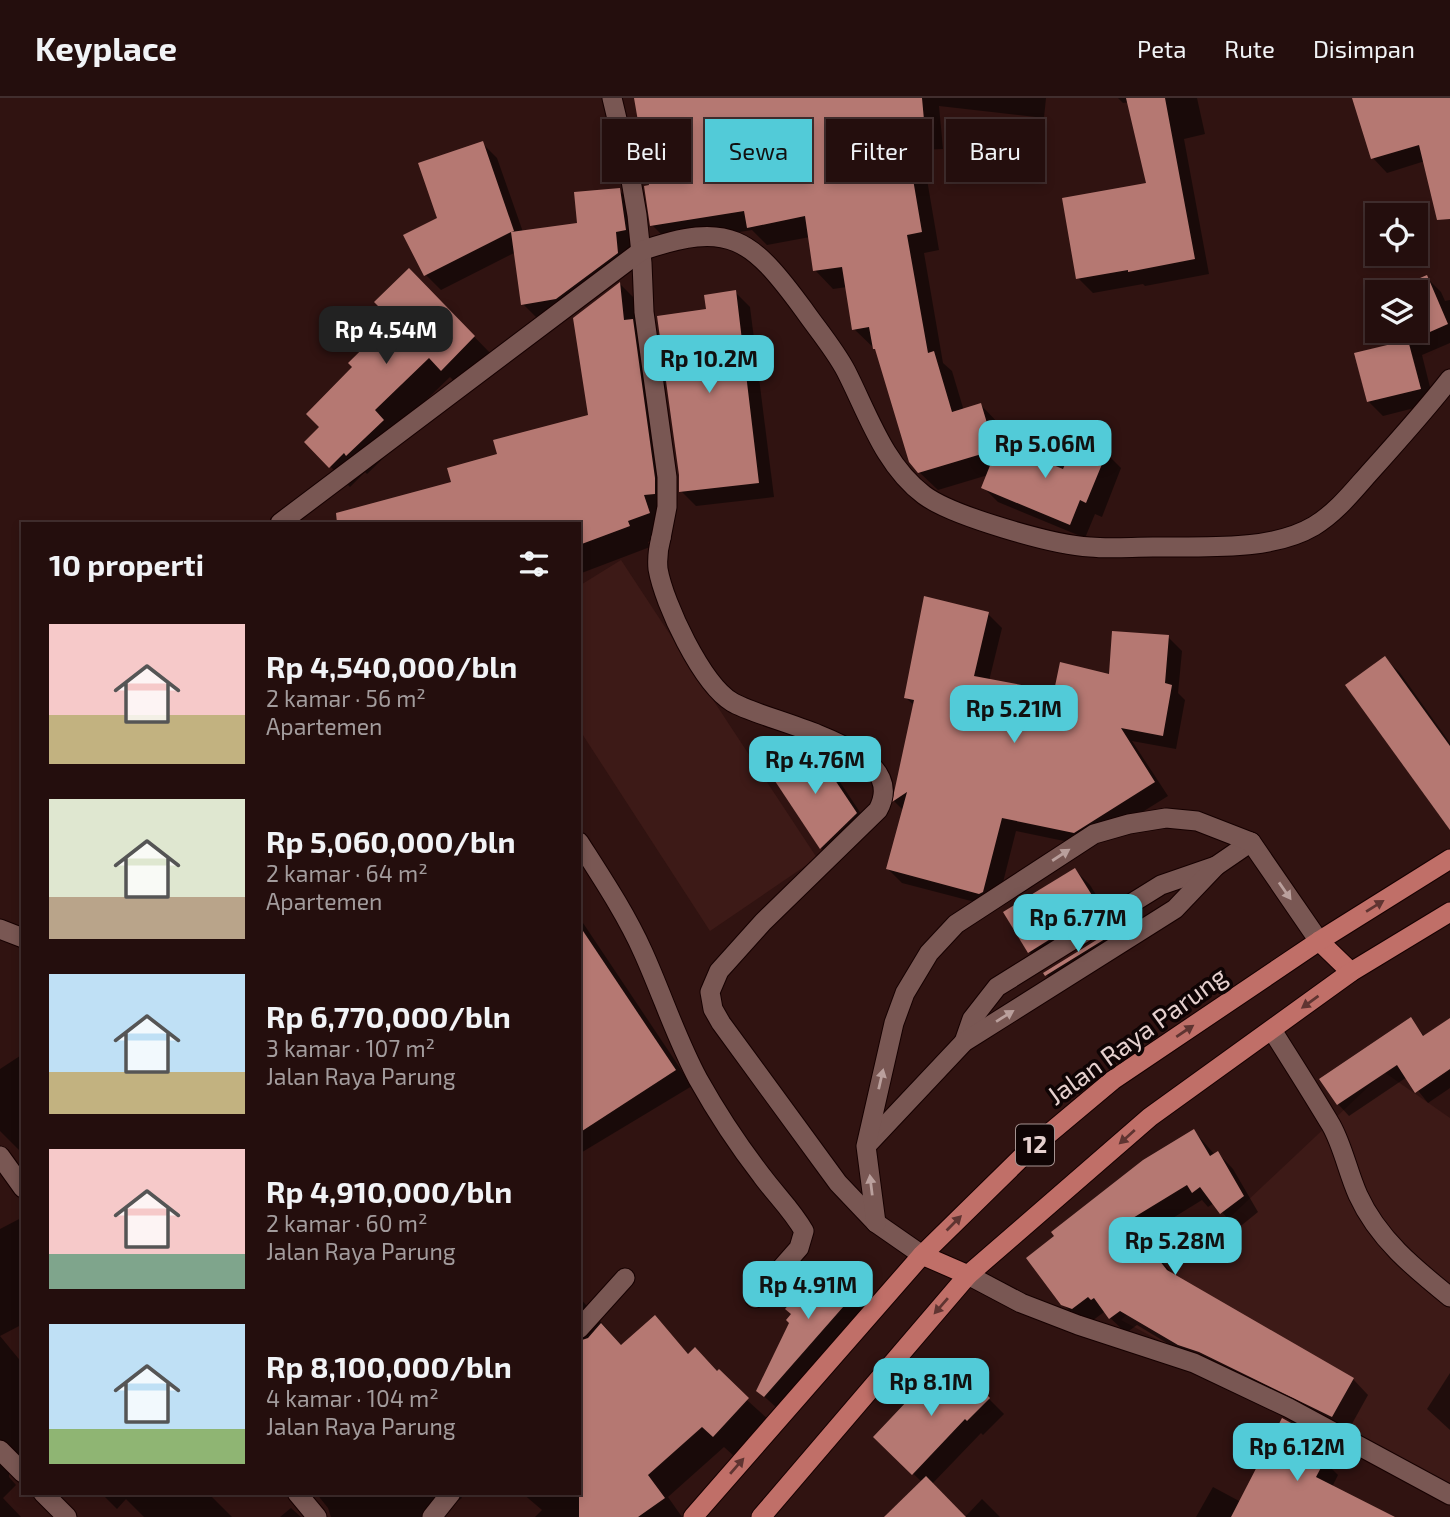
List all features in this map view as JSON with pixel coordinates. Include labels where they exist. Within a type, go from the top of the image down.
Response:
[{"type":"highway","name":"Jalan Raya Parung","points":[[693,1517],[922,1255],[1027,1152],[1113,1080],[1319,941],[1450,859]]},
{"type":"highway","name":"12","points":[[761,1517],[968,1275],[1150,1117],[1351,972],[1450,912]]},
{"type":"highway","points":[[1319,941],[1351,972]]},
{"type":"highway","points":[[922,1255],[968,1275]]},
{"type":"street","points":[[612,98],[629,169],[641,251],[643,312],[667,477],[667,507],[657,553],[661,583],[681,633],[710,681],[732,702],[833,739],[858,753],[874,767],[880,779],[883,801],[878,810],[763,922],[719,971],[710,992],[713,1009],[838,1183],[876,1223],[922,1255]]},
{"type":"street","points":[[280,522],[641,251],[672,240],[698,235],[739,242],[776,273],[844,367],[880,442],[900,472],[923,495],[945,508],[1048,540],[1089,547],[1216,546],[1273,541],[1297,534],[1315,525],[1336,509],[1424,412],[1450,379]]},
{"type":"street","points":[[876,1223],[866,1146],[894,1023],[905,993],[929,953],[956,924],[1094,834],[1129,824],[1166,818],[1197,821],[1251,842],[1319,941]]},
{"type":"street","points":[[866,1146],[964,1042],[1175,909],[1216,866],[1251,842]]},
{"type":"street","points":[[581,845],[633,931],[670,1021],[705,1091],[735,1141],[792,1211],[804,1231],[799,1248],[755,1298]]},
{"type":"street","points":[[964,1042],[972,1019],[997,987],[1161,885],[1216,866]]},
{"type":"street","points":[[0,929],[21,937]]},
{"type":"street","points":[[1272,1030],[1333,1128],[1349,1175],[1370,1217],[1410,1265],[1450,1297]]},
{"type":"street","points":[[0,1156],[21,1185]]},
{"type":"street","points":[[968,1275],[1021,1303],[1077,1325],[1194,1363],[1289,1408],[1450,1495]]},
{"type":"street","points":[[581,1327],[625,1278]]},
{"type":"street","points":[[0,1450],[21,1471]]},
{"type":"street","points":[[45,1495],[67,1517]]},
{"type":"street","points":[[299,1495],[317,1517]]},
{"type":"street","points":[[432,1517],[448,1495]]},
{"type":"shaded area","points":[[621,560],[817,858],[710,931],[581,732],[581,585]]},
{"type":"shaded area","points":[[1384,1072],[1450,1118],[1450,1496],[1121,1320]]},
{"type":"building","points":[[634,98],[922,98],[924,119],[826,119],[826,182],[914,182],[922,232],[907,235],[928,353],[934,351],[952,412],[981,403],[995,450],[918,473],[909,462],[873,349],[869,327],[852,330],[842,267],[813,271],[805,216],[747,228],[744,211],[650,226],[644,186],[649,185],[648,182],[691,182],[691,119],[638,119]]},
{"type":"building","points":[[1126,98],[1165,98],[1195,259],[1076,279],[1062,198],[1146,183]]},
{"type":"building","points":[[1352,98],[1450,98],[1450,219],[1437,220],[1419,145],[1371,159]]},
{"type":"building","points":[[483,141],[514,231],[424,276],[403,235],[437,218],[418,163]]},
{"type":"building","points":[[620,188],[626,230],[616,232],[618,253],[556,299],[521,305],[511,232],[577,223],[574,192]]},
{"type":"building","points":[[409,268],[475,336],[441,371],[429,358],[375,410],[384,420],[346,456],[344,453],[329,468],[304,442],[319,427],[306,414],[352,367],[348,363],[392,320],[374,302]]},
{"type":"building","points":[[1427,275],[1448,324],[1428,333],[1428,280],[1415,280]]},
{"type":"building","points":[[620,282],[624,320],[633,319],[655,478],[655,494],[644,495],[650,513],[628,521],[630,526],[581,544],[581,522],[337,522],[336,513],[451,482],[447,468],[497,454],[493,440],[588,415],[573,318]]},
{"type":"building","points":[[736,290],[759,483],[679,492],[679,475],[657,316],[706,309],[704,295]]},
{"type":"building","points":[[1396,343],[1409,343],[1421,389],[1367,402],[1354,353]]},
{"type":"building","points":[[1076,439],[1107,452],[1086,503],[1080,500],[1070,525],[981,488],[999,443],[1063,469]]},
{"type":"building","points":[[924,596],[989,612],[974,676],[1054,691],[1060,662],[1109,674],[1112,631],[1169,635],[1165,683],[1172,685],[1163,736],[1121,728],[1155,782],[1074,833],[1002,818],[983,892],[979,894],[886,869],[907,792],[892,802],[914,700],[904,698]]},
{"type":"building","points":[[1385,656],[1450,746],[1450,830],[1345,685]]},
{"type":"building","points":[[813,747],[857,813],[820,849],[771,775]]},
{"type":"building","points":[[1075,868],[1100,908],[1028,953],[1003,912]]},
{"type":"building","points":[[581,928],[676,1070],[581,1132]]},
{"type":"building","points":[[1111,931],[1113,934],[1045,976],[1043,973]]},
{"type":"building","points":[[1411,1017],[1423,1036],[1450,1018],[1450,1069],[1415,1093],[1397,1065],[1337,1105],[1319,1079]]},
{"type":"building","points":[[1194,1129],[1210,1156],[1218,1151],[1244,1196],[1220,1214],[1200,1187],[1192,1193],[1187,1185],[1128,1221],[1167,1270],[1354,1378],[1332,1417],[1199,1352],[1178,1345],[1120,1311],[1109,1319],[1094,1298],[1091,1300],[1088,1297],[1072,1309],[1061,1305],[1026,1258],[1054,1236],[1051,1232],[1143,1160]]},
{"type":"building","points":[[827,1261],[858,1290],[764,1397],[756,1391],[789,1323],[786,1320],[791,1314],[785,1309]]},
{"type":"building","points":[[655,1315],[688,1354],[695,1347],[717,1371],[719,1369],[749,1398],[713,1437],[702,1427],[648,1475],[665,1498],[638,1517],[579,1517],[581,1340],[588,1338],[601,1323],[621,1345]]},
{"type":"building","points":[[953,1361],[990,1398],[967,1421],[965,1419],[912,1475],[873,1437],[909,1399],[912,1402]]},
{"type":"building","points":[[1282,1418],[1320,1439],[1312,1453],[1325,1460],[1316,1477],[1395,1517],[1231,1517]]},
{"type":"building","points":[[926,1476],[966,1517],[884,1517]]}]
